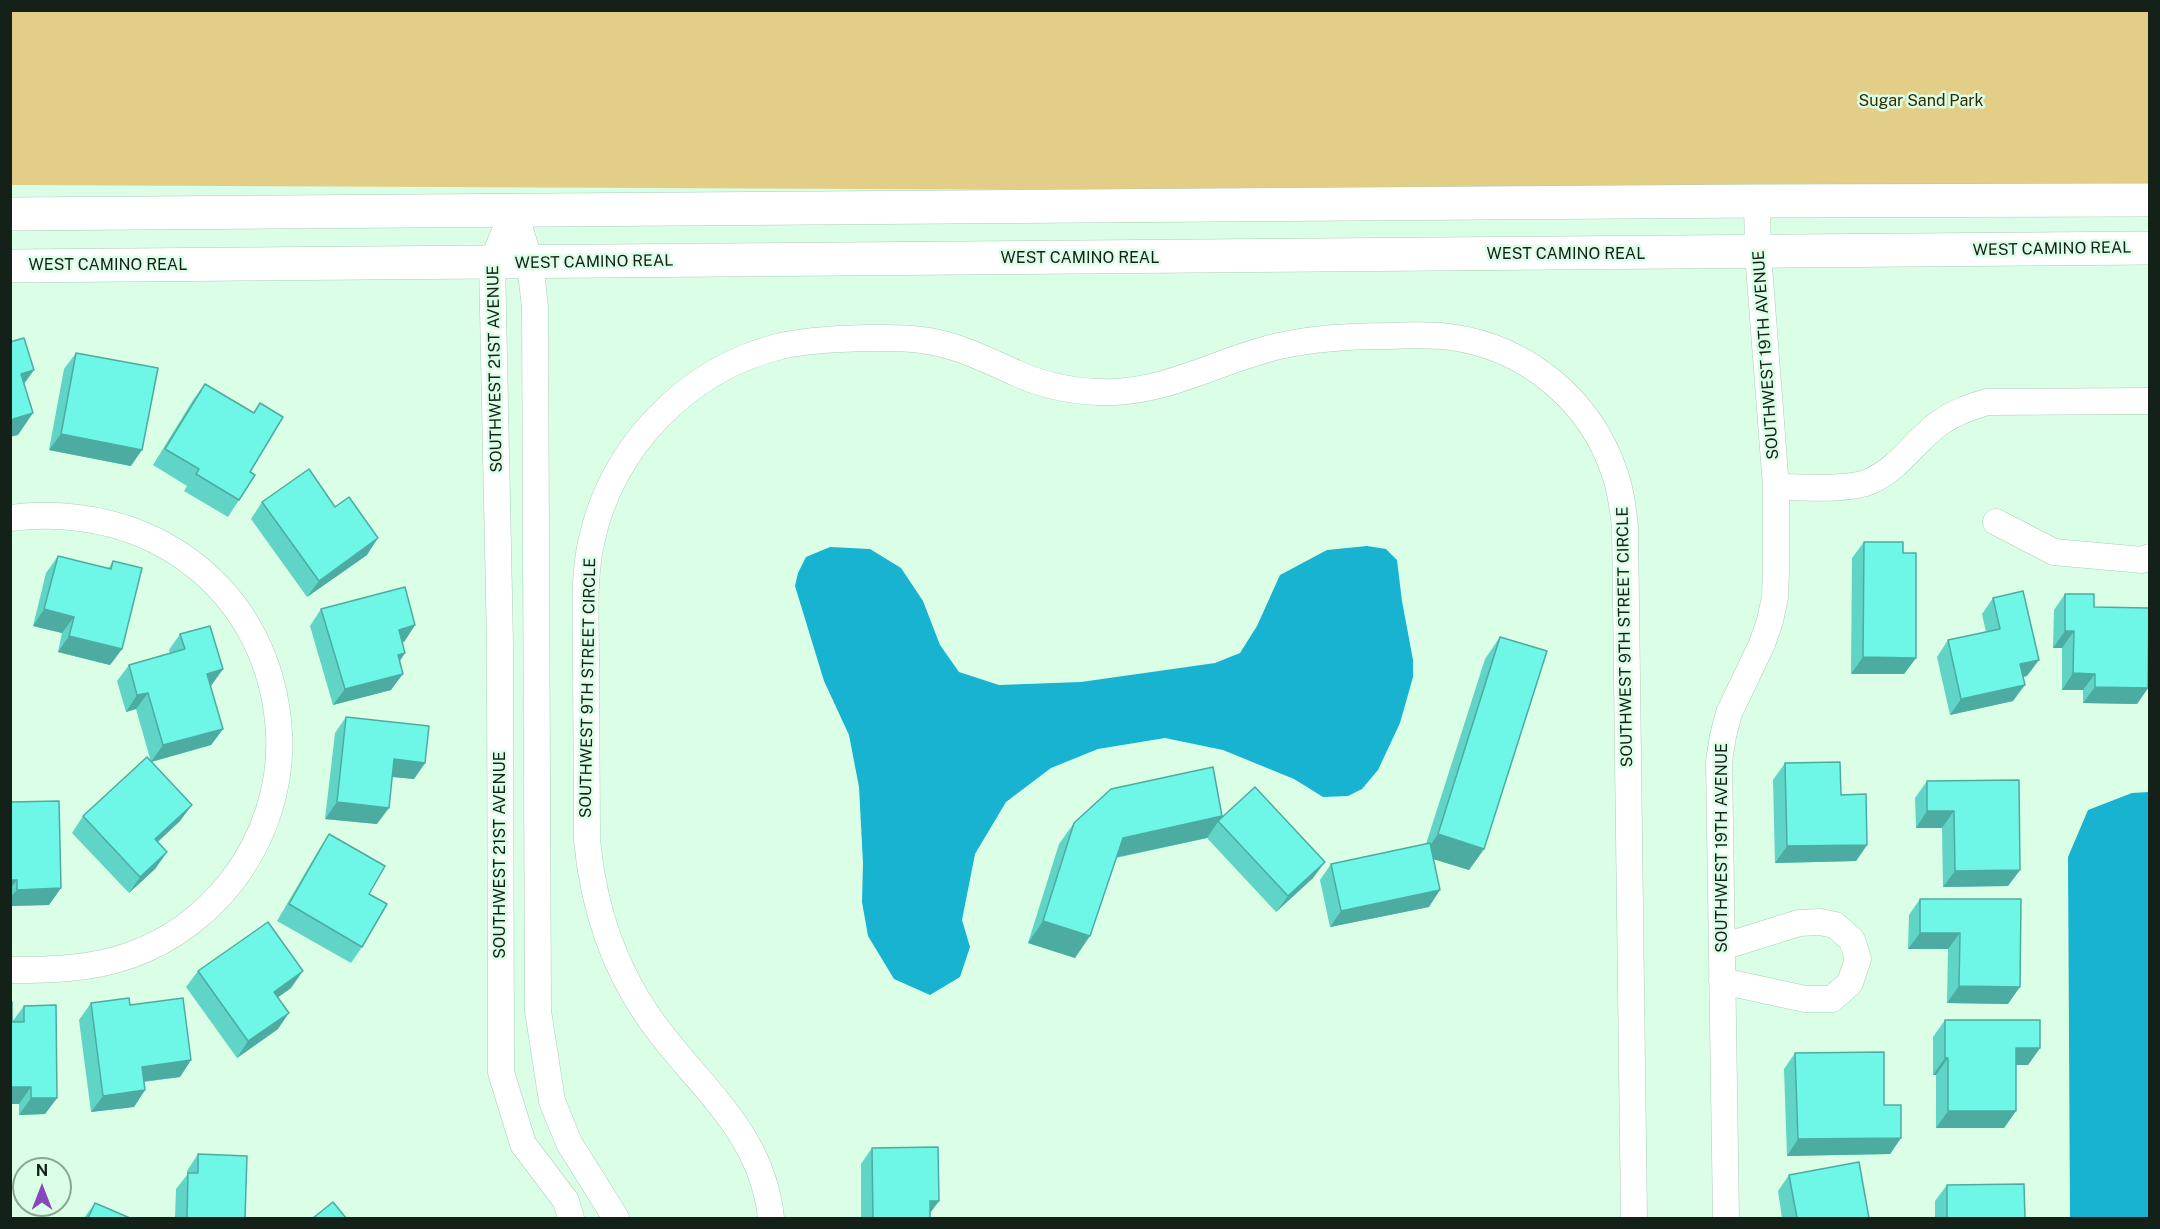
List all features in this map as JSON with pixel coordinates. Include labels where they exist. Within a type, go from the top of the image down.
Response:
[{"type":"street","points":[[10,214],[2150,200]]},
{"type":"street","name":"SOUTHWEST 19TH AVENUE","points":[[1725,1218],[1719,761],[1729,713],[1762,644],[1773,605],[1776,572],[1776,487],[1758,253],[1757,201]]},
{"type":"street","points":[[514,210],[530,262],[535,308],[538,1011],[552,1101],[569,1143],[616,1218]]},
{"type":"street","name":"SOUTHWEST 21ST AVENUE","points":[[514,210],[492,262],[500,643],[501,1072],[523,1144],[566,1202],[571,1218]]},
{"type":"street","name":"WEST CAMINO REAL","points":[[10,266],[2150,248]]},
{"type":"street","name":"SOUTHWEST 9TH STREET CIRCLE","points":[[771,1218],[764,1182],[744,1136],[652,1021],[623,974],[602,922],[590,867],[587,828],[587,570],[594,531],[604,500],[626,457],[639,438],[655,419],[691,387],[711,374],[755,354],[806,341],[919,339],[969,351],[1017,374],[1047,384],[1074,390],[1101,392],[1156,387],[1182,380],[1231,360],[1279,346],[1353,336],[1425,335],[1450,337],[1500,350],[1544,374],[1581,410],[1604,446],[1616,477],[1622,502],[1634,1218]]},
{"type":"street","points":[[1776,487],[1842,486],[1869,482],[1893,469],[1940,422],[1962,409],[1987,402],[2150,401]]},
{"type":"street","points":[[10,519],[56,515],[110,522],[160,543],[205,574],[235,608],[254,638],[273,689],[278,716],[279,743],[278,771],[273,797],[261,832],[239,871],[203,912],[182,929],[158,943],[107,963],[72,968],[10,970]]},
{"type":"street","points":[[1996,522],[2054,552],[2142,560],[2150,556]]},
{"type":"street","points":[[1722,947],[1800,923],[1820,922],[1835,925],[1852,940],[1858,959],[1850,983],[1832,999],[1805,999],[1722,981]]},
{"type":"green space","name":"Sugar Sand Park","points":[[11,11],[2149,11],[2149,195],[11,185]]},
{"type":"water","points":[[1367,546],[1386,549],[1397,560],[1413,660],[1413,677],[1400,723],[1378,770],[1362,789],[1348,796],[1323,797],[1294,779],[1223,750],[1165,738],[1098,749],[1051,768],[1006,802],[975,854],[962,920],[970,947],[960,977],[930,995],[894,979],[868,936],[862,902],[863,863],[859,787],[849,735],[824,681],[795,586],[798,573],[806,557],[830,547],[870,549],[901,568],[923,601],[940,645],[959,672],[999,685],[1081,682],[1215,663],[1240,653],[1257,626],[1280,575],[1327,550]]},
{"type":"water","points":[[2149,792],[2149,1218],[2070,1218],[2068,857],[2088,810],[2132,793]]},
{"type":"building","points":[[24,338],[34,370],[21,374],[33,413],[10,420],[10,342]]},
{"type":"building","points":[[76,353],[158,368],[142,450],[61,434]]},
{"type":"building","points":[[205,384],[254,413],[260,403],[283,417],[250,472],[255,475],[239,500],[196,474],[199,469],[165,449]]},
{"type":"building","points":[[309,469],[335,507],[349,497],[378,538],[319,581],[262,502]]},
{"type":"building","points":[[1864,542],[1903,542],[1903,553],[1916,553],[1916,658],[1863,657]]},
{"type":"building","points":[[58,556],[111,569],[113,561],[142,568],[122,649],[69,636],[74,617],[44,609]]},
{"type":"building","points":[[405,587],[415,625],[399,630],[405,653],[398,655],[403,674],[345,689],[321,609]]},
{"type":"building","points":[[2023,591],[2039,660],[2020,664],[2025,685],[1961,699],[1948,640],[2000,629],[1993,598]]},
{"type":"building","points":[[2065,594],[2094,594],[2094,607],[2149,608],[2148,688],[2095,687],[2095,674],[2073,673],[2074,631],[2065,631]]},
{"type":"building","points":[[210,626],[223,669],[207,674],[223,729],[163,745],[148,693],[137,695],[129,665],[185,649],[180,634]]},
{"type":"building","points":[[1500,637],[1547,651],[1484,849],[1438,834]]},
{"type":"building","points":[[346,717],[429,726],[425,763],[394,759],[389,808],[337,802]]},
{"type":"building","points":[[147,757],[192,805],[155,839],[167,852],[140,877],[83,816]]},
{"type":"building","points":[[1840,762],[1841,795],[1866,794],[1867,845],[1787,846],[1785,763]]},
{"type":"building","points":[[1213,767],[1222,816],[1123,838],[1090,936],[1043,921],[1074,823],[1111,789]]},
{"type":"building","points":[[2019,780],[2020,870],[1955,871],[1954,811],[1927,811],[1927,781]]},
{"type":"building","points":[[1255,787],[1325,862],[1288,896],[1218,821]]},
{"type":"building","points":[[59,801],[61,888],[17,890],[17,880],[10,880],[10,802]]},
{"type":"building","points":[[329,834],[385,866],[369,894],[387,904],[362,947],[289,904]]},
{"type":"building","points":[[1430,843],[1440,890],[1341,911],[1331,864]]},
{"type":"building","points":[[1920,899],[2021,899],[2020,987],[1959,986],[1960,933],[1920,933]]},
{"type":"building","points":[[268,922],[303,971],[274,992],[289,1013],[248,1041],[198,971]]},
{"type":"building","points":[[129,998],[130,1005],[183,998],[191,1060],[142,1067],[145,1090],[103,1096],[91,1003]]},
{"type":"building","points":[[10,1002],[12,1002],[12,1022],[24,1022],[24,1006],[56,1005],[57,1098],[31,1098],[31,1087],[10,1087]]},
{"type":"building","points":[[1945,1020],[2040,1020],[2040,1048],[2016,1048],[2016,1111],[1948,1111]]},
{"type":"building","points":[[1884,1052],[1884,1105],[1901,1105],[1901,1138],[1798,1139],[1795,1053]]},
{"type":"building","points":[[938,1147],[939,1201],[930,1201],[930,1218],[873,1218],[872,1148]]},
{"type":"building","points":[[198,1154],[247,1156],[245,1218],[187,1218],[188,1173],[198,1173]]},
{"type":"building","points":[[1859,1162],[1869,1218],[1797,1218],[1789,1175]]},
{"type":"building","points":[[2024,1184],[2025,1218],[1947,1218],[1947,1185]]},
{"type":"building","points":[[333,1202],[346,1218],[313,1218]]},
{"type":"building","points":[[95,1203],[130,1218],[88,1218]]}]
